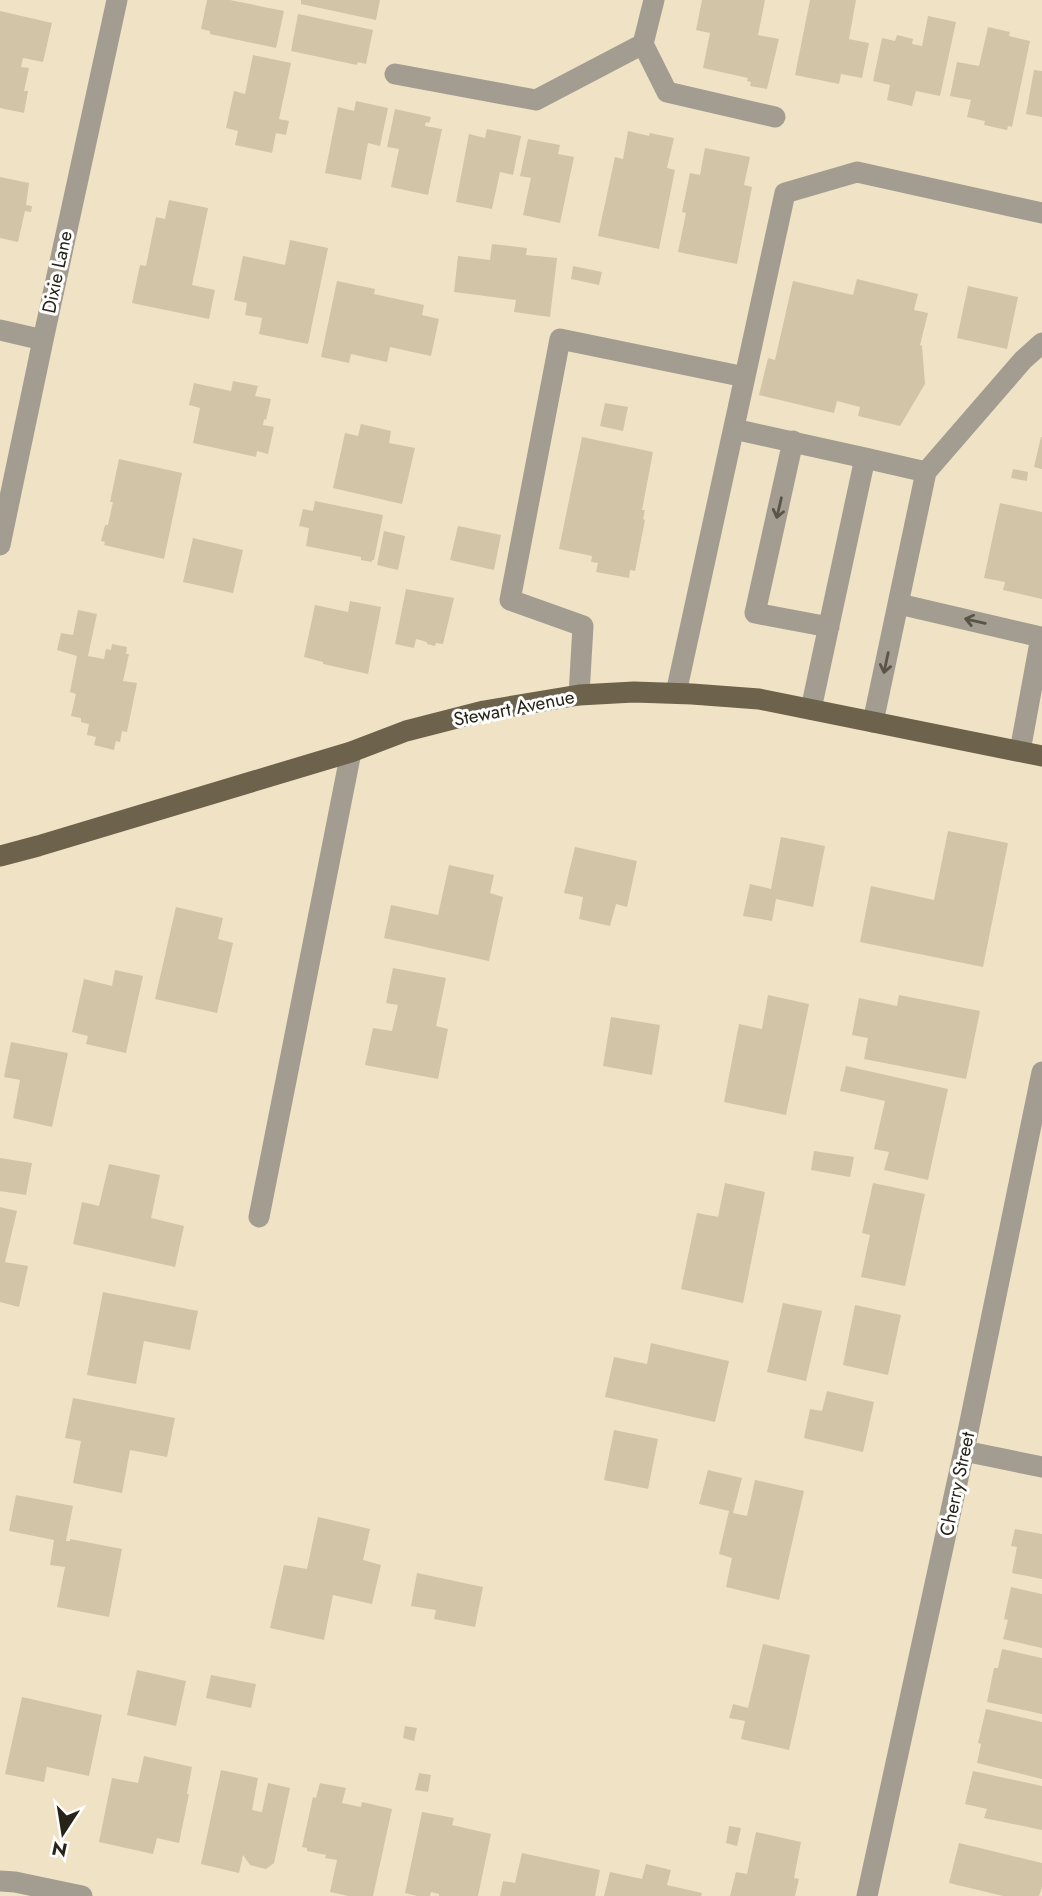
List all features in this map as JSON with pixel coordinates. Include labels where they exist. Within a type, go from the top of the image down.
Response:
[{"type":"main road","name":"Stewart Avenue","points":[[0,856],[351,752],[406,731],[485,710],[579,695],[676,693],[759,699],[1042,756]]},
{"type":"street","name":"Dixie Lane","points":[[0,545],[117,0]]},
{"type":"street","points":[[654,0],[643,44],[667,92],[775,117]]},
{"type":"street","points":[[395,74],[536,100],[643,44]]},
{"type":"street","points":[[676,693],[785,193],[857,172],[1042,213]]},
{"type":"street","points":[[0,330],[43,340]]},
{"type":"street","points":[[579,695],[583,626],[510,600],[560,339],[745,377]]},
{"type":"street","points":[[873,722],[926,472],[1023,360],[1042,343]]},
{"type":"street","points":[[734,429],[926,472]]},
{"type":"street","points":[[793,441],[755,613],[829,627]]},
{"type":"street","points":[[811,709],[865,458]]},
{"type":"street","points":[[899,604],[1041,636],[1020,751]]},
{"type":"street","points":[[259,1217],[351,752]]},
{"type":"street","name":"Cherry Street","points":[[867,1896],[964,1451],[1042,1072]]},
{"type":"street","points":[[964,1451],[1042,1467]]},
{"type":"street","points":[[0,1881],[82,1896]]},
{"type":"building","points":[[207,0],[230,0],[284,11],[276,48],[210,34],[210,31],[201,29]]},
{"type":"building","points":[[301,0],[380,0],[376,20],[301,4]]},
{"type":"building","points":[[702,0],[765,0],[758,35],[779,39],[767,89],[750,86],[748,78],[703,68],[710,33],[696,30]]},
{"type":"building","points":[[810,0],[856,0],[849,39],[869,43],[862,78],[841,74],[839,84],[795,75]]},
{"type":"building","points":[[0,11],[52,23],[43,62],[23,58],[21,67],[29,68],[24,91],[28,91],[24,113],[0,108]]},
{"type":"building","points":[[298,14],[373,30],[366,64],[358,62],[357,65],[291,51]]},
{"type":"building","points":[[928,16],[956,22],[940,96],[916,91],[912,106],[887,100],[890,85],[873,81],[882,38],[895,41],[897,35],[913,39],[912,44],[922,46]]},
{"type":"building","points":[[988,27],[1010,32],[1009,36],[1030,41],[1012,127],[1008,126],[1007,130],[984,125],[985,121],[967,117],[971,100],[950,96],[957,62],[979,66]]},
{"type":"building","points":[[253,55],[291,63],[279,119],[289,121],[286,135],[276,133],[272,153],[235,145],[238,131],[226,128],[234,91],[245,94]]},
{"type":"building","points":[[1034,70],[1042,71],[1042,117],[1026,114]]},
{"type":"building","points":[[356,101],[388,108],[380,146],[368,143],[361,180],[325,173],[338,107],[354,111]]},
{"type":"building","points":[[395,109],[431,117],[425,126],[442,129],[428,195],[391,187],[399,149],[387,147]]},
{"type":"building","points":[[487,129],[521,136],[513,175],[500,172],[492,209],[456,202],[469,134],[485,138]]},
{"type":"building","points":[[628,131],[674,138],[667,168],[675,170],[659,249],[598,236],[615,157],[623,159]]},
{"type":"building","points":[[528,139],[560,145],[558,154],[574,157],[560,223],[523,215],[531,178],[520,176]]},
{"type":"building","points":[[705,148],[750,157],[744,185],[752,187],[737,264],[678,252],[690,173],[700,175]]},
{"type":"building","points":[[0,177],[29,183],[26,205],[32,206],[31,212],[25,211],[18,242],[0,238]]},
{"type":"building","points":[[169,200],[208,208],[192,285],[215,290],[209,319],[132,303],[140,265],[146,266],[156,217],[165,219]]},
{"type":"building","points":[[290,240],[328,248],[308,344],[259,334],[262,318],[245,315],[247,303],[234,300],[243,256],[285,265]]},
{"type":"building","points":[[492,244],[527,248],[526,255],[557,258],[550,317],[514,312],[516,300],[454,292],[458,256],[490,260]]},
{"type":"building","points":[[573,266],[602,272],[599,285],[571,279]]},
{"type":"building","points":[[857,279],[918,294],[914,310],[928,313],[920,345],[925,384],[900,426],[858,416],[860,407],[837,401],[834,413],[759,395],[768,358],[775,360],[793,281],[853,295]]},
{"type":"building","points":[[337,281],[375,289],[374,294],[424,305],[422,315],[439,319],[431,356],[390,347],[387,362],[351,354],[349,363],[321,357]]},
{"type":"building","points":[[968,286],[1018,297],[1007,349],[957,338]]},
{"type":"building","points":[[233,381],[258,386],[255,396],[271,399],[263,425],[274,427],[268,454],[257,451],[256,457],[193,443],[200,408],[189,405],[194,383],[231,391]]},
{"type":"building","points":[[605,403],[628,407],[623,431],[600,426]]},
{"type":"building","points":[[361,424],[391,431],[389,443],[415,448],[402,504],[333,488],[345,433],[358,436]]},
{"type":"building","points":[[582,437],[653,452],[642,510],[645,510],[645,520],[635,571],[630,570],[629,578],[596,572],[598,563],[591,562],[592,556],[559,549]]},
{"type":"building","points":[[1042,437],[1042,469],[1034,467]]},
{"type":"building","points":[[119,459],[182,473],[164,559],[104,545],[105,542],[101,541],[105,525],[108,525]]},
{"type":"building","points":[[1013,469],[1028,472],[1027,481],[1011,478]]},
{"type":"building","points":[[315,501],[383,515],[372,562],[361,560],[361,557],[306,546],[309,528],[299,526],[303,509],[313,511]]},
{"type":"building","points":[[1000,503],[1042,512],[1042,599],[1003,590],[1005,582],[984,578]]},
{"type":"building","points":[[458,526],[501,535],[494,570],[450,560]]},
{"type":"building","points":[[384,531],[405,536],[398,570],[377,565]]},
{"type":"building","points":[[193,538],[243,550],[233,593],[183,582]]},
{"type":"building","points":[[406,589],[454,598],[443,644],[436,643],[435,646],[416,639],[414,648],[395,644]]},
{"type":"building","points":[[350,601],[381,607],[368,674],[304,657],[315,605],[348,612]]},
{"type":"building","points":[[78,610],[97,614],[88,656],[104,659],[106,649],[111,650],[112,644],[127,647],[126,654],[129,654],[123,681],[137,683],[127,732],[122,731],[120,742],[116,741],[114,750],[94,745],[96,737],[87,735],[89,724],[81,722],[81,718],[71,716],[76,694],[70,692],[77,656],[57,650],[61,633],[73,635]]},
{"type":"building","points":[[948,831],[1008,843],[983,967],[860,942],[871,886],[934,900]]},
{"type":"building","points":[[781,837],[825,846],[813,907],[776,899],[772,921],[743,916],[750,884],[771,889]]},
{"type":"building","points":[[575,847],[637,861],[627,907],[616,904],[610,926],[579,919],[583,897],[564,893]]},
{"type":"building","points":[[449,865],[494,875],[490,893],[503,897],[489,961],[384,938],[391,905],[438,915]]},
{"type":"building","points":[[176,907],[223,918],[218,939],[233,943],[217,1013],[155,999]]},
{"type":"building","points":[[393,968],[446,978],[436,1026],[448,1029],[438,1079],[365,1065],[373,1028],[392,1031],[398,1005],[386,1003]]},
{"type":"building","points":[[115,970],[143,976],[126,1053],[86,1044],[88,1036],[72,1032],[84,979],[112,986]]},
{"type":"building","points":[[768,995],[809,1004],[786,1115],[724,1102],[739,1024],[762,1029]]},
{"type":"building","points":[[899,995],[980,1011],[966,1079],[864,1059],[868,1038],[852,1035],[859,998],[897,1006]]},
{"type":"building","points":[[611,1017],[660,1025],[652,1075],[603,1066]]},
{"type":"building","points":[[11,1042],[68,1053],[52,1127],[13,1118],[20,1080],[4,1077]]},
{"type":"building","points":[[846,1066],[948,1089],[928,1180],[884,1170],[889,1152],[874,1149],[885,1101],[840,1091]]},
{"type":"building","points":[[814,1151],[854,1157],[850,1177],[811,1170]]},
{"type":"building","points":[[0,1158],[32,1163],[26,1195],[0,1191]]},
{"type":"building","points":[[109,1164],[160,1175],[151,1218],[184,1226],[175,1267],[73,1244],[82,1202],[99,1206]]},
{"type":"building","points":[[725,1183],[765,1192],[743,1303],[681,1289],[697,1213],[718,1217]]},
{"type":"building","points":[[873,1183],[925,1194],[905,1286],[861,1277],[870,1235],[862,1233]]},
{"type":"building","points":[[0,1207],[17,1211],[5,1262],[28,1266],[19,1307],[0,1302]]},
{"type":"building","points":[[103,1292],[198,1311],[190,1350],[144,1341],[136,1384],[87,1375]]},
{"type":"building","points":[[783,1303],[822,1311],[806,1381],[767,1372]]},
{"type":"building","points":[[855,1305],[901,1315],[888,1375],[843,1365]]},
{"type":"building","points":[[651,1343],[729,1361],[715,1422],[605,1397],[614,1357],[647,1364]]},
{"type":"building","points":[[827,1391],[874,1402],[863,1452],[804,1438],[810,1409],[822,1411]]},
{"type":"building","points":[[73,1398],[175,1418],[167,1457],[130,1450],[122,1493],[73,1483],[81,1441],[65,1438]]},
{"type":"building","points":[[614,1430],[658,1439],[648,1489],[604,1480]]},
{"type":"building","points":[[708,1470],[742,1478],[733,1513],[747,1516],[755,1480],[804,1491],[779,1600],[726,1587],[732,1558],[719,1554],[729,1511],[699,1504]]},
{"type":"building","points":[[16,1495],[73,1506],[66,1541],[70,1539],[122,1549],[109,1617],[57,1607],[65,1567],[50,1565],[54,1540],[9,1531]]},
{"type":"building","points":[[318,1517],[370,1529],[363,1560],[381,1565],[372,1604],[333,1595],[324,1640],[270,1628],[284,1565],[307,1569]]},
{"type":"building","points":[[1015,1529],[1042,1534],[1042,1579],[1012,1573],[1017,1547],[1011,1546]]},
{"type":"building","points":[[417,1573],[483,1587],[475,1627],[434,1619],[436,1610],[411,1606]]},
{"type":"building","points":[[1011,1587],[1042,1594],[1042,1648],[1003,1639]]},
{"type":"building","points":[[763,1644],[810,1655],[789,1750],[741,1739],[745,1721],[729,1718],[733,1704],[748,1708]]},
{"type":"building","points":[[1002,1649],[1042,1658],[1042,1714],[987,1702],[994,1668],[998,1668]]},
{"type":"building","points":[[137,1670],[186,1681],[176,1726],[127,1715]]},
{"type":"building","points":[[211,1675],[256,1684],[251,1708],[206,1698]]},
{"type":"building","points":[[22,1697],[102,1715],[89,1776],[47,1767],[44,1782],[5,1774]]},
{"type":"building","points":[[986,1709],[1042,1722],[1042,1779],[977,1763],[981,1744],[978,1743]]},
{"type":"building","points":[[405,1726],[417,1728],[414,1741],[403,1738]]},
{"type":"building","points":[[144,1756],[192,1767],[179,1843],[157,1838],[153,1854],[99,1842],[112,1778],[138,1783]]},
{"type":"building","points":[[221,1770],[258,1778],[252,1810],[262,1812],[268,1783],[290,1788],[274,1863],[266,1869],[250,1865],[243,1855],[239,1873],[201,1864]]},
{"type":"building","points":[[973,1771],[1042,1786],[1042,1830],[984,1818],[987,1809],[965,1804]]},
{"type":"building","points":[[419,1773],[431,1775],[428,1792],[415,1790]]},
{"type":"building","points":[[320,1783],[346,1788],[342,1803],[361,1807],[362,1802],[392,1809],[373,1896],[349,1896],[330,1892],[337,1860],[325,1858],[326,1855],[307,1851],[307,1848],[302,1847],[313,1797],[316,1798]]},
{"type":"building","points":[[422,1812],[454,1818],[452,1825],[491,1834],[478,1896],[439,1896],[431,1892],[430,1896],[417,1896],[405,1893]]},
{"type":"building","points":[[729,1826],[741,1828],[737,1846],[726,1843]]},
{"type":"building","points":[[756,1832],[801,1842],[794,1878],[799,1879],[795,1896],[730,1896],[736,1872],[747,1874]]},
{"type":"building","points":[[959,1843],[1042,1863],[1042,1887],[1039,1896],[1003,1896],[949,1883]]},
{"type":"building","points":[[522,1853],[600,1870],[595,1896],[500,1896],[503,1881],[515,1883]]},
{"type":"building","points":[[646,1864],[671,1870],[667,1885],[702,1893],[701,1896],[604,1896],[610,1872],[642,1879]]}]
